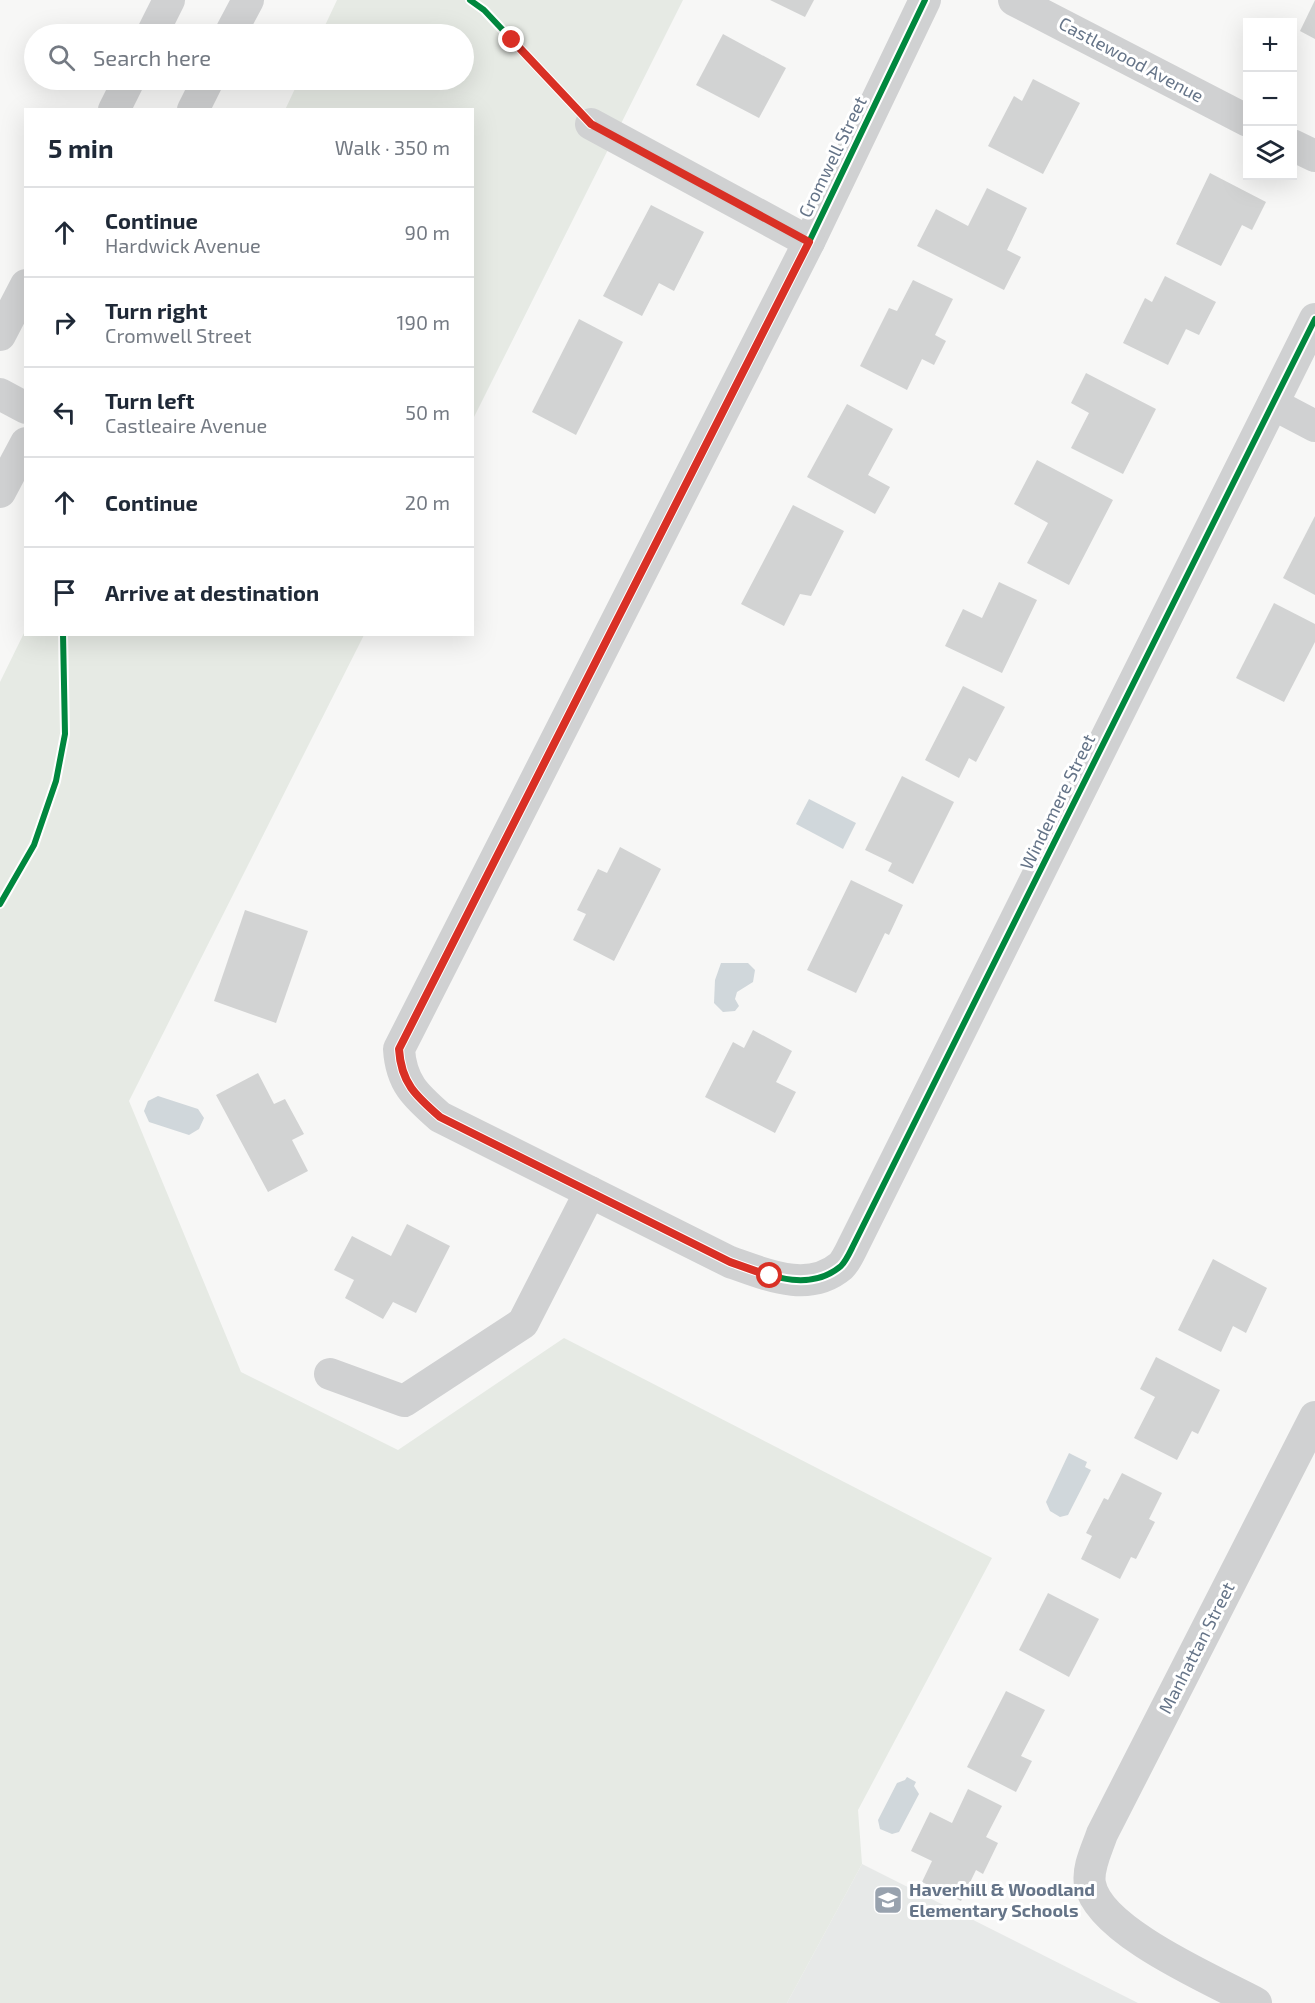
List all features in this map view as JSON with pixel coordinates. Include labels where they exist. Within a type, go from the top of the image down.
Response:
[{"type":"street","points":[[157,24],[170,0]]},
{"type":"street","points":[[235,24],[248,0]]},
{"type":"street","name":"Cromwell Street","points":[[590,1192],[440,1117],[418,1098],[405,1079],[400,1066],[399,1049],[809,242],[925,0]]},
{"type":"street","name":"Castlewood Avenue","points":[[1014,0],[1243,118]]},
{"type":"street","points":[[115,108],[124,90]]},
{"type":"street","points":[[194,108],[203,90]]},
{"type":"street","points":[[591,124],[809,242]]},
{"type":"street","points":[[1297,147],[1315,156]]},
{"type":"street","points":[[0,335],[24,289]]},
{"type":"street","name":"Windemere Street","points":[[590,1192],[730,1262],[770,1276],[797,1281],[823,1278],[842,1265],[1315,320]]},
{"type":"street","points":[[0,394],[24,407]]},
{"type":"street","points":[[1273,405],[1315,426]]},
{"type":"street","points":[[0,492],[24,447]]},
{"type":"street","points":[[330,1374],[404,1401],[523,1323],[590,1192]]},
{"type":"street","name":"Manhattan Street","points":[[1256,2003],[1149,1946],[1112,1918],[1100,1905],[1090,1883],[1091,1864],[1102,1834],[1315,1417]]},
{"type":"shaded area","points":[[337,0],[683,0],[474,417],[474,108],[286,108],[294,90],[474,90],[474,24],[326,24]]},
{"type":"shaded area","points":[[24,633],[24,636],[363,636],[129,1101],[241,1372],[398,1450],[564,1338],[992,1558],[858,1810],[862,1864],[787,2003],[0,2003],[0,682]]},
{"type":"shaded area","points":[[809,799],[856,823],[843,849],[796,824]]},
{"type":"shaded area","points":[[721,963],[748,963],[755,970],[753,982],[737,992],[735,999],[739,1006],[735,1011],[723,1012],[714,1003],[715,980]]},
{"type":"shaded area","points":[[158,1096],[198,1109],[204,1118],[199,1129],[189,1135],[149,1122],[144,1111],[148,1101]]},
{"type":"shaded area","points":[[1069,1453],[1087,1462],[1085,1467],[1091,1470],[1068,1515],[1060,1517],[1050,1511],[1046,1502]]},
{"type":"shaded area","points":[[907,1777],[916,1782],[914,1786],[919,1794],[899,1832],[892,1834],[880,1829],[878,1820],[897,1783]]},
{"type":"shaded area","name":"Haverhill & Woodland Elementary Schools","points":[[862,1864],[1138,2003],[787,2003]]},
{"type":"building","points":[[770,0],[814,0],[805,17]]},
{"type":"building","points":[[1315,0],[1315,39],[1300,31]]},
{"type":"building","points":[[723,34],[786,68],[759,118],[696,85]]},
{"type":"building","points":[[1033,79],[1080,103],[1043,174],[988,146],[1014,96],[1022,101]]},
{"type":"building","points":[[1210,173],[1266,202],[1252,230],[1242,225],[1221,266],[1176,244]]},
{"type":"building","points":[[987,188],[1027,208],[1007,250],[1021,257],[1004,290],[917,246],[936,209],[968,226]]},
{"type":"building","points":[[651,205],[704,232],[674,291],[659,283],[642,316],[603,296]]},
{"type":"building","points":[[1165,276],[1216,302],[1199,335],[1186,329],[1168,365],[1123,343],[1145,298],[1152,302]]},
{"type":"building","points":[[913,280],[953,299],[935,335],[946,341],[934,365],[922,359],[907,390],[860,366],[889,308],[897,311]]},
{"type":"building","points":[[579,319],[623,342],[576,435],[532,412]]},
{"type":"building","points":[[1086,373],[1156,409],[1123,474],[1071,448],[1089,413],[1071,403]]},
{"type":"building","points":[[847,404],[893,429],[868,475],[890,487],[875,514],[807,477]]},
{"type":"building","points":[[1037,460],[1113,500],[1069,585],[1027,563],[1048,523],[1014,504]]},
{"type":"building","points":[[793,505],[844,531],[811,596],[800,594],[784,626],[741,604]]},
{"type":"building","points":[[1315,516],[1315,595],[1283,578]]},
{"type":"building","points":[[999,582],[1037,600],[1002,673],[945,646],[963,609],[982,618]]},
{"type":"building","points":[[1274,603],[1315,624],[1315,642],[1284,702],[1236,678]]},
{"type":"building","points":[[963,686],[1005,707],[976,762],[969,758],[959,778],[925,760]]},
{"type":"building","points":[[902,776],[954,802],[913,884],[888,871],[892,863],[865,850]]},
{"type":"building","points":[[620,847],[661,869],[614,961],[573,940],[586,914],[577,910],[598,869],[607,873]]},
{"type":"building","points":[[851,880],[903,905],[889,935],[885,933],[856,993],[807,970]]},
{"type":"building","points":[[245,910],[308,931],[276,1023],[214,1001]]},
{"type":"building","points":[[753,1030],[792,1051],[776,1082],[796,1092],[775,1133],[705,1097],[733,1042],[744,1048]]},
{"type":"building","points":[[258,1073],[274,1104],[285,1099],[304,1134],[292,1140],[308,1171],[268,1192],[216,1095]]},
{"type":"building","points":[[407,1224],[450,1246],[416,1313],[393,1302],[383,1319],[345,1298],[354,1280],[334,1270],[352,1236],[391,1256]]},
{"type":"building","points":[[1213,1259],[1267,1288],[1246,1333],[1233,1326],[1221,1352],[1178,1330]]},
{"type":"building","points":[[1156,1357],[1220,1390],[1198,1434],[1192,1431],[1177,1460],[1134,1438],[1155,1397],[1140,1389]]},
{"type":"building","points":[[1122,1473],[1162,1493],[1149,1519],[1155,1522],[1136,1559],[1131,1557],[1120,1579],[1081,1559],[1092,1536],[1086,1533],[1104,1498],[1108,1500]]},
{"type":"building","points":[[1048,1593],[1099,1619],[1069,1677],[1019,1650]]},
{"type":"building","points":[[1006,1691],[1045,1710],[1021,1756],[1032,1761],[1016,1792],[967,1767]]},
{"type":"building","points":[[968,1789],[1002,1806],[986,1837],[998,1843],[983,1874],[976,1870],[961,1901],[922,1882],[932,1861],[911,1851],[930,1812],[952,1823]]},
{"type":"cycle path","points":[[470,0],[484,10],[591,124]]},
{"type":"cycle path","points":[[925,0],[809,242],[399,1049],[403,1071],[411,1088],[440,1117],[730,1262],[772,1276],[801,1280],[815,1279],[841,1266],[851,1251],[1315,319]]},
{"type":"cycle path","points":[[0,904],[34,845],[56,781],[65,734],[63,636]]},
{"type":"place","name":"Haverhill & Woodland Elementary Schools","points":[[888,1900]]},
{"type":"route","points":[[512,40],[591,124],[809,242],[399,1049],[400,1066],[405,1079],[418,1098],[440,1117],[730,1262],[770,1276]]}]
